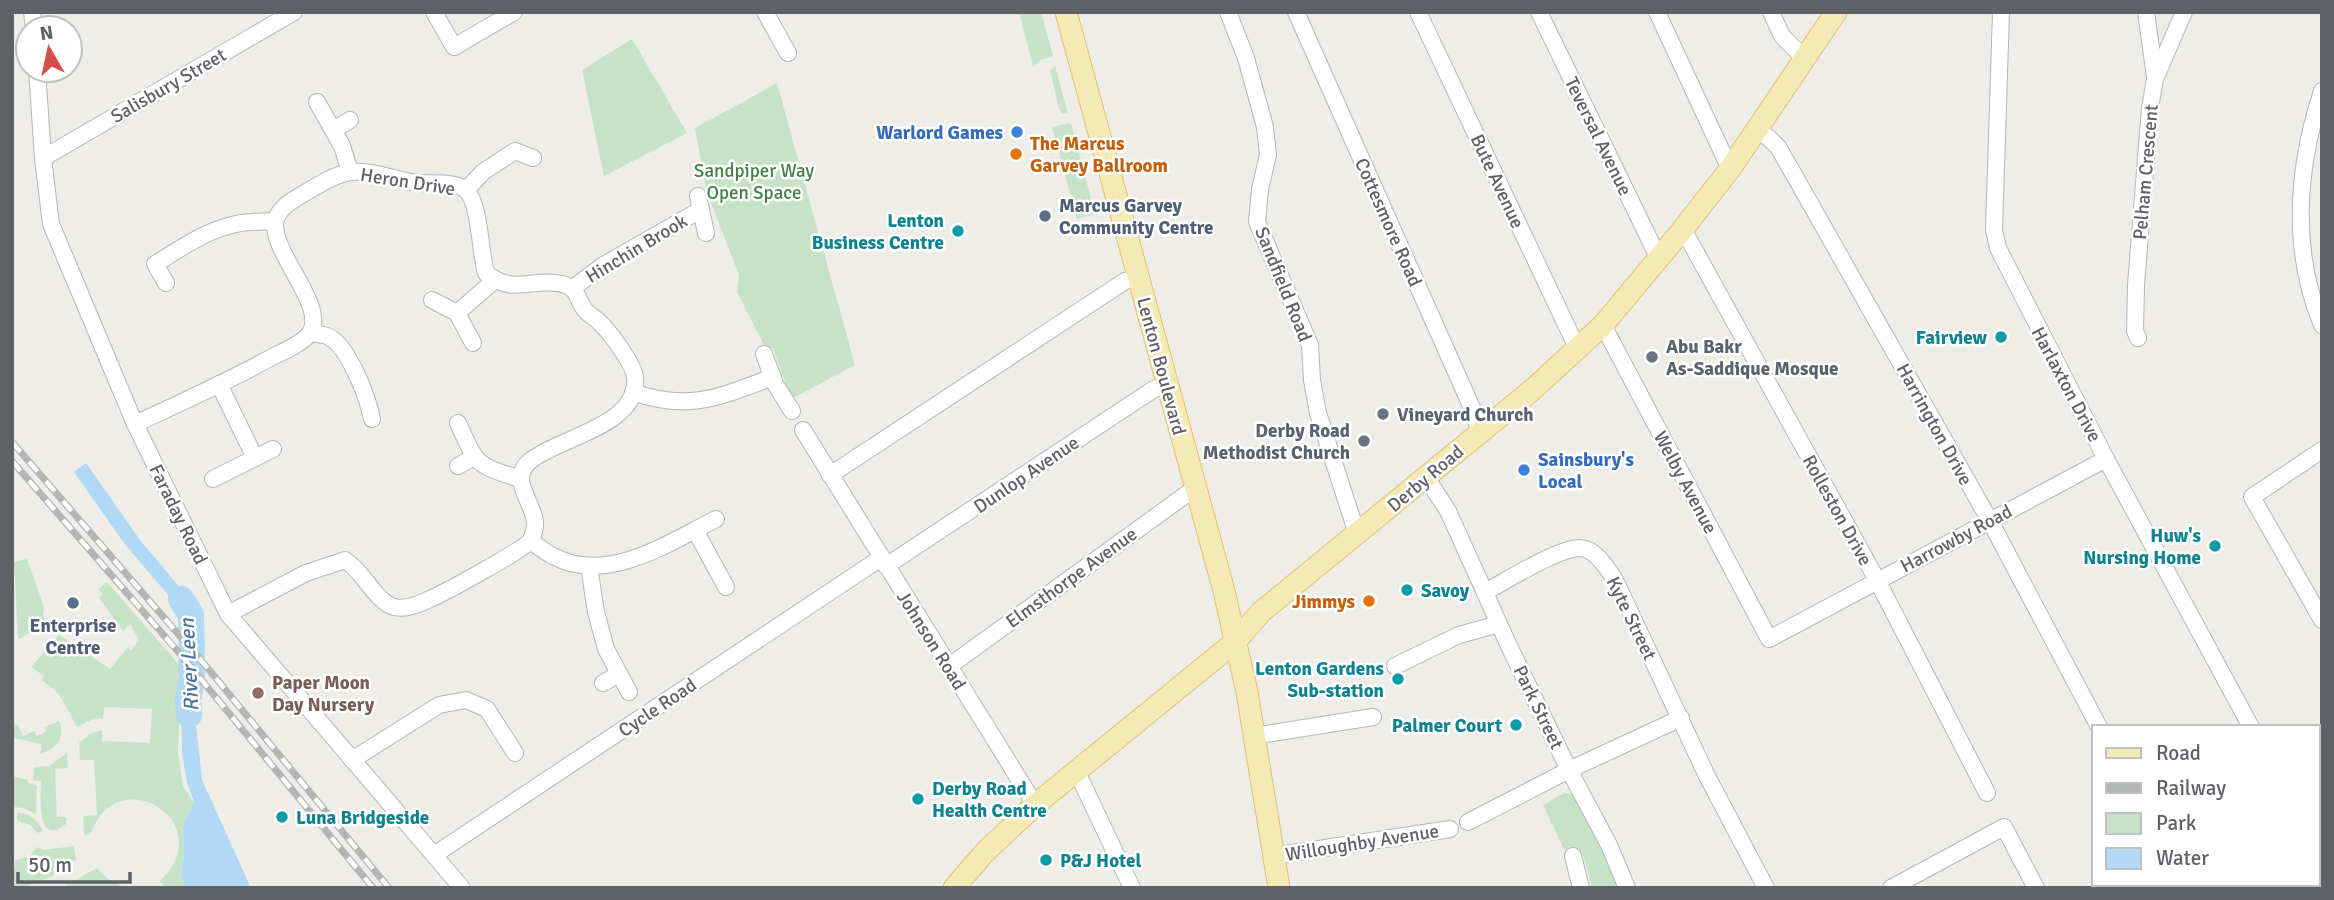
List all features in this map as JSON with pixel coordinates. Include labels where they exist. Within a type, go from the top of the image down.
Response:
[{"type":"main road","name":"Lenton Boulevard","points":[[1066,12],[1224,591],[1247,692],[1279,888]]},
{"type":"main road","name":"Derby Road","points":[[954,888],[985,852],[1035,805],[1235,642],[1261,611],[1578,350],[1659,259],[1730,169],[1836,12]]},
{"type":"street","name":"Salisbury Street","points":[[43,158],[294,12]]},
{"type":"street","points":[[433,12],[454,47],[514,12]]},
{"type":"street","points":[[765,12],[788,52]]},
{"type":"street","name":"Sandfield Road","points":[[1228,12],[1265,127],[1268,155],[1260,189],[1257,222],[1310,345],[1312,380],[1318,413],[1357,534]]},
{"type":"street","name":"Cottesmore Road","points":[[1296,12],[1472,408],[1480,432]]},
{"type":"street","name":"Bute Avenue","points":[[1418,12],[1578,350]]},
{"type":"street","name":"Teversal Avenue","points":[[1539,12],[1659,259]]},
{"type":"street","points":[[1657,12],[1730,169]]},
{"type":"street","points":[[1771,12],[1782,36],[1805,59]]},
{"type":"street","name":"Harlaxton Drive","points":[[2001,12],[1995,237],[2006,265],[2106,459],[2250,725]]},
{"type":"street","points":[[2146,12],[2155,79]]},
{"type":"street","name":"Pelham Crescent","points":[[2138,338],[2135,331],[2136,285],[2146,148],[2155,79],[2184,12]]},
{"type":"street","name":"Faraday Road","points":[[38,84],[51,224],[135,424],[228,614],[461,888]]},
{"type":"street","points":[[2322,91],[2309,131],[2300,189],[2299,222],[2309,286],[2322,325]]},
{"type":"street","points":[[317,102],[346,154],[350,172]]},
{"type":"street","points":[[333,130],[350,120]]},
{"type":"street","name":"Harrington Drive","points":[[1759,129],[1777,147],[1793,173],[1990,521],[2098,725]]},
{"type":"street","points":[[512,134],[515,151]]},
{"type":"street","points":[[515,151],[533,158]]},
{"type":"street","points":[[466,190],[483,172],[515,151]]},
{"type":"street","name":"Heron Drive","points":[[275,221],[281,209],[296,198],[318,185],[350,172],[417,183],[456,185],[466,190],[474,208],[483,262],[486,272],[495,279]]},
{"type":"street","name":"Hinchin Brook","points":[[573,288],[699,203],[706,233]]},
{"type":"street","points":[[166,283],[155,264],[179,249],[219,229],[236,224],[275,221],[291,269],[312,309],[310,334]]},
{"type":"street","name":"Rolleston Drive","points":[[1684,229],[1877,580],[1987,793]]},
{"type":"street","points":[[830,475],[1125,281],[1138,276]]},
{"type":"street","points":[[228,614],[306,573],[345,560],[357,568],[380,600],[395,607],[412,606],[509,556],[530,541],[535,524],[520,479],[525,466],[536,456],[610,421],[625,410],[633,392],[635,377],[627,360],[599,321],[584,310],[579,295],[573,288],[560,284],[506,285],[495,279],[457,313]]},
{"type":"street","points":[[432,300],[457,313],[473,343]]},
{"type":"street","name":"Welby Avenue","points":[[1603,325],[1769,639]]},
{"type":"street","points":[[135,424],[285,351],[310,334],[327,336],[341,346],[369,400],[372,419]]},
{"type":"street","points":[[764,354],[773,377],[793,411]]},
{"type":"street","points":[[633,392],[656,401],[687,403],[710,399],[773,377]]},
{"type":"street","points":[[219,384],[255,458]]},
{"type":"street","name":"Dunlop Avenue","points":[[883,562],[1154,389],[1167,385]]},
{"type":"street","points":[[458,423],[474,457],[485,468],[520,479]]},
{"type":"street","name":"Johnson Road","points":[[803,430],[1035,805]]},
{"type":"street","points":[[213,479],[273,449]]},
{"type":"street","points":[[2322,450],[2252,497],[2322,620]]},
{"type":"street","points":[[458,466],[474,457]]},
{"type":"street","name":"Harrowby Road","points":[[1769,639],[2106,459]]},
{"type":"street","name":"Park Street","points":[[1426,477],[1448,511],[1569,770],[1681,718]]},
{"type":"street","name":"Elmsthorpe Avenue","points":[[948,667],[1195,488]]},
{"type":"street","points":[[530,541],[553,557],[589,566],[625,562],[649,553],[716,519]]},
{"type":"street","points":[[695,530],[726,587]]},
{"type":"street","name":"Kyte Street","points":[[1485,592],[1562,552],[1580,548],[1587,550],[1604,564],[1615,580],[1681,718]]},
{"type":"street","name":"Cycle Road","points":[[434,855],[883,562]]},
{"type":"street","points":[[589,566],[606,649],[629,692]]},
{"type":"street","points":[[1395,666],[1459,635],[1499,624]]},
{"type":"street","points":[[603,684],[619,674]]},
{"type":"street","points":[[352,760],[439,705],[466,700],[487,709],[491,731],[515,754]]},
{"type":"street","points":[[1253,736],[1373,717]]},
{"type":"street","points":[[1681,718],[1707,776],[1766,888]]},
{"type":"street","points":[[1076,770],[1132,888]]},
{"type":"street","points":[[1468,822],[1569,770],[1609,845],[1627,888]]},
{"type":"street","points":[[1891,888],[2004,827],[2036,888]]},
{"type":"street","name":"Willoughby Avenue","points":[[1273,856],[1450,829]]},
{"type":"street","points":[[1573,856],[1581,888]]},
{"type":"green space","points":[[1019,12],[1041,12],[1053,56],[1040,60],[1033,67]]},
{"type":"green space","points":[[632,39],[687,133],[604,176],[582,70]]},
{"type":"green space","points":[[1055,66],[1068,114],[1062,113],[1059,108],[1050,71]]},
{"type":"green space","name":"Sandpiper Way Open Space","points":[[777,83],[855,365],[791,399],[773,348],[766,349],[737,292],[739,275],[706,190],[695,128]]},
{"type":"green space","points":[[1071,123],[1095,214],[1077,219],[1052,127]]},
{"type":"green space","points":[[27,559],[44,607],[46,622],[20,639],[14,562]]},
{"type":"green space","points":[[107,582],[181,667],[178,752],[183,786],[194,803],[183,826],[183,888],[165,888],[160,881],[176,859],[179,838],[172,820],[158,807],[140,800],[121,801],[103,812],[91,834],[84,835],[83,816],[97,815],[94,760],[80,760],[79,743],[90,734],[102,730],[102,741],[150,743],[152,709],[104,707],[103,718],[77,727],[59,694],[42,680],[44,676],[31,667],[59,635],[110,669],[128,647],[131,650],[139,640],[130,624],[123,631],[99,598],[103,594],[98,590]]},
{"type":"green space","points":[[59,721],[61,738],[46,752],[40,754],[42,744],[12,738],[12,722],[18,725],[23,736],[34,731],[36,736],[46,732],[44,727]]},
{"type":"green space","points":[[67,753],[68,768],[55,769],[57,817],[66,817],[66,824],[56,830],[49,830],[42,817],[41,781],[33,780],[34,767],[49,766]]},
{"type":"green space","points":[[12,776],[37,785],[36,814],[23,808],[12,807]]},
{"type":"green space","points":[[1564,793],[1575,798],[1622,888],[1592,888],[1582,851],[1564,849],[1543,805]]},
{"type":"green space","points":[[17,813],[33,818],[43,831],[37,833],[31,825],[17,821]]},
{"type":"green space","points":[[74,846],[76,860],[53,868],[55,875],[23,888],[12,888],[12,867],[15,867],[15,860],[29,857],[37,847],[44,850]]},
{"type":"green space","points":[[97,868],[111,881],[130,888],[61,888]]},
{"type":"water","points":[[86,463],[140,540],[187,596],[200,619],[205,649],[181,619],[180,609],[124,543],[74,472]]},
{"type":"water","points":[[181,667],[203,693],[194,706],[202,780],[251,888],[183,888],[183,826],[194,802],[187,783],[182,753]]},
{"type":"waterway","name":"River Leen","points":[[181,599],[191,615],[192,679],[188,700],[189,715]]},
{"type":"railway","points":[[12,442],[205,665],[389,888]]},
{"type":"railway","points":[[12,461],[181,655],[373,888]]},
{"type":"place","name":"Warlord Games","points":[[1017,132]]},
{"type":"place","name":"The Marcus Garvey Ballroom","points":[[1016,154]]},
{"type":"place","name":"Marcus Garvey Community Centre","points":[[1045,216]]},
{"type":"place","name":"Lenton Business Centre","points":[[958,231]]},
{"type":"place","name":"Fairview","points":[[2001,337]]},
{"type":"place","name":"Abu Bakr As-Saddique Mosque","points":[[1652,357]]},
{"type":"place","name":"Vineyard Church","points":[[1383,414]]},
{"type":"place","name":"Derby Road Methodist Church","points":[[1364,441]]},
{"type":"place","name":"Sainsbury's Local","points":[[1524,470]]},
{"type":"place","name":"Huw's Nursing Home","points":[[2215,546]]},
{"type":"place","name":"Savoy","points":[[1407,590]]},
{"type":"place","name":"Jimmys","points":[[1369,601]]},
{"type":"place","name":"Enterprise Centre","points":[[73,603]]},
{"type":"place","name":"Lenton Gardens Sub-station","points":[[1398,679]]},
{"type":"place","name":"Paper Moon Day Nursery","points":[[258,693]]},
{"type":"place","name":"Palmer Court","points":[[1516,725]]},
{"type":"place","name":"Derby Road Health Centre","points":[[918,799]]},
{"type":"place","name":"Luna Bridgeside","points":[[282,817]]},
{"type":"place","name":"P&J Hotel","points":[[1046,860]]}]
